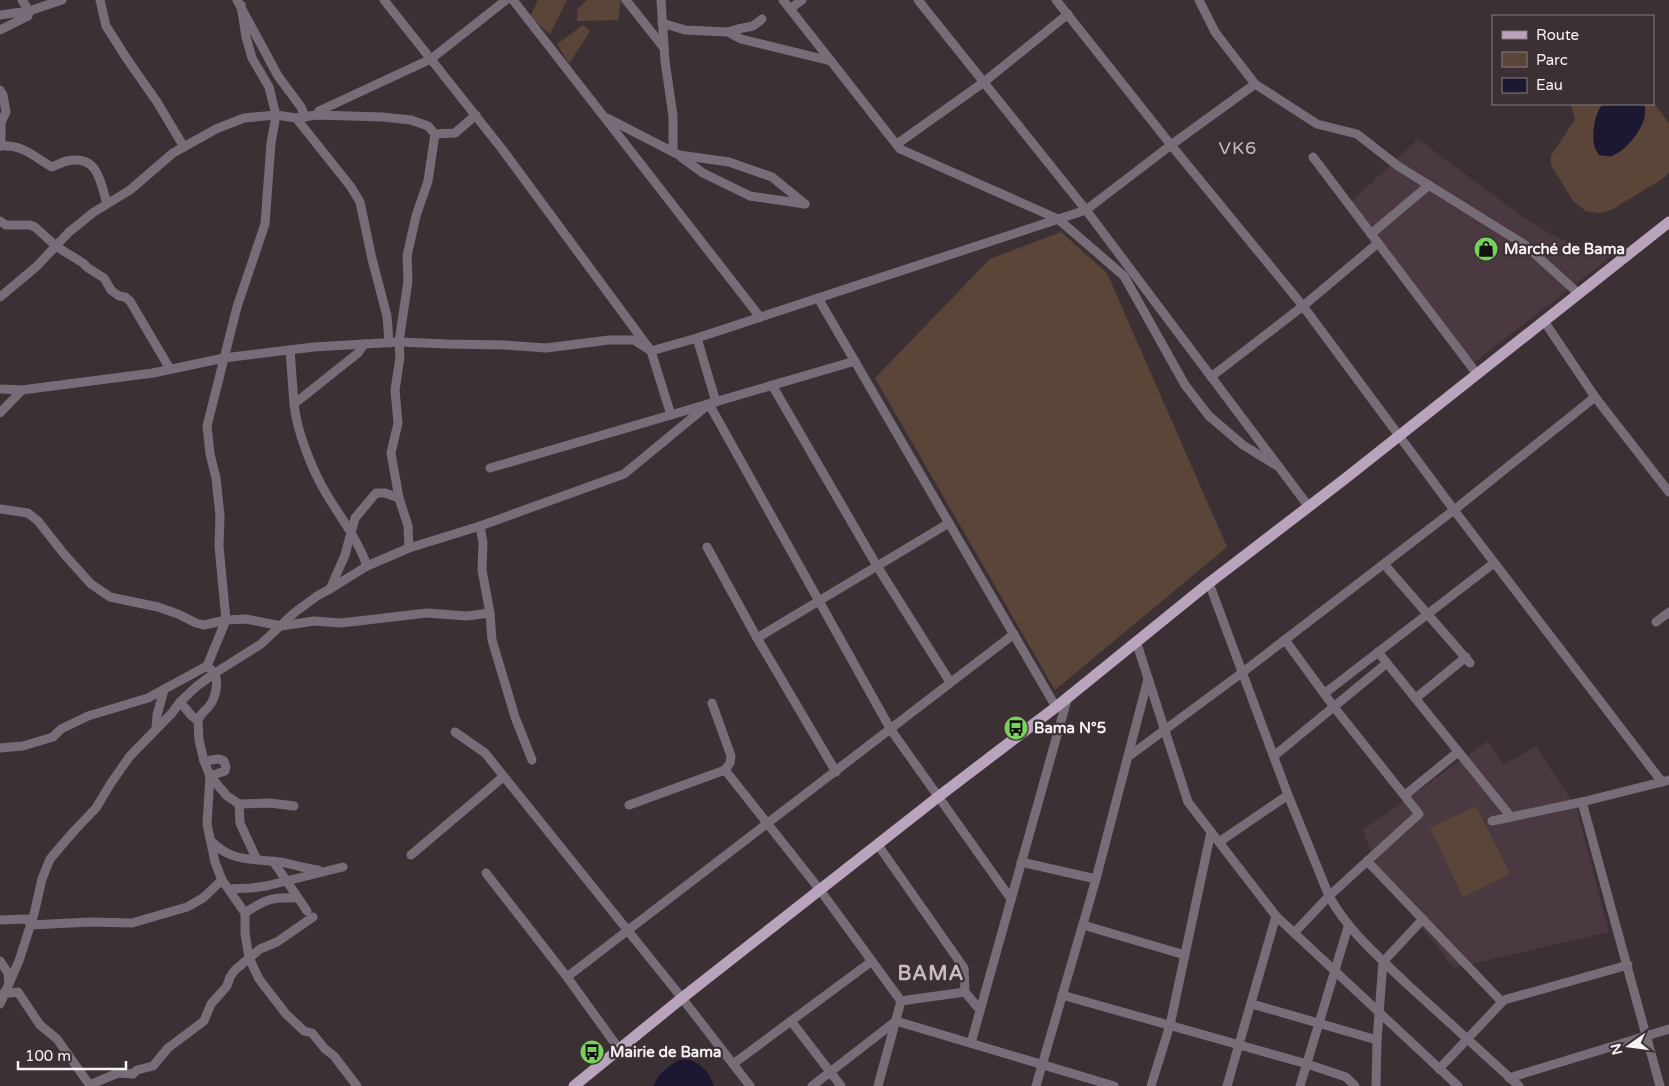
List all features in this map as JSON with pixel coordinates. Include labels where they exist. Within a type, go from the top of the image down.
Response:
[{"type":"main road","points":[[574,1086],[682,998],[1056,707],[1209,583],[1309,507],[1669,222]]},
{"type":"street","points":[[22,0],[29,11]]},
{"type":"street","points":[[0,15],[29,11],[42,3],[62,0]]},
{"type":"street","points":[[100,0],[106,26],[157,102],[184,147]]},
{"type":"street","points":[[384,0],[476,115],[651,351],[671,415]]},
{"type":"street","points":[[317,115],[319,112],[356,93],[431,59],[506,0]]},
{"type":"street","points":[[513,0],[760,317]]},
{"type":"street","points":[[626,0],[664,48]]},
{"type":"street","points":[[661,0],[664,48],[676,154]]},
{"type":"street","points":[[783,0],[900,149],[1058,219],[1124,276],[1185,385],[1209,416],[1243,445],[1279,466]]},
{"type":"street","points":[[790,9],[802,0]]},
{"type":"street","points":[[918,0],[1086,210],[1309,507]]},
{"type":"street","points":[[1056,0],[1171,145],[1303,306],[1494,563],[1666,781],[1582,802],[1492,821]]},
{"type":"street","points":[[1199,0],[1215,32],[1255,84],[1317,124],[1357,134],[1398,166],[1525,245],[1579,294]]},
{"type":"street","points":[[0,748],[23,746],[53,737],[61,729],[88,716],[148,698],[207,666],[226,620],[219,546],[220,516],[207,426],[237,307],[265,224],[271,143],[276,115],[269,88],[252,58],[240,3]]},
{"type":"street","points":[[240,3],[278,76],[301,107],[301,117],[351,186],[360,202],[372,259],[400,358],[395,390],[398,423],[391,453],[399,498],[408,526],[409,548]]},
{"type":"street","points":[[0,30],[28,16],[29,11]]},
{"type":"street","points":[[896,144],[984,82],[1068,14]]},
{"type":"street","points":[[662,23],[685,30],[728,32],[753,26],[762,19]]},
{"type":"street","points":[[753,26],[759,43]]},
{"type":"street","points":[[728,32],[741,39],[831,61]]},
{"type":"street","points":[[0,389],[22,390],[170,369],[224,358],[314,347],[394,342],[546,348],[609,340],[634,340],[651,351],[697,338],[1086,210],[1255,84]]},
{"type":"street","points":[[0,90],[3,95],[6,112],[1,123],[0,146],[20,148],[31,152],[52,167],[66,161],[86,163],[95,168],[99,174],[107,203]]},
{"type":"street","points":[[0,297],[37,266],[57,247],[69,232],[107,203],[130,190],[173,154],[216,129],[244,118],[276,115],[301,117],[317,115],[382,117],[411,120],[428,126],[435,134],[428,181],[416,216],[407,256],[408,282],[394,342]]},
{"type":"street","points":[[435,134],[455,133],[476,115]]},
{"type":"street","points":[[605,116],[676,154],[703,173],[750,196],[805,204],[772,176],[729,162],[676,154]]},
{"type":"street","points":[[1313,157],[1477,374]]},
{"type":"street","points":[[1371,234],[1428,185]]},
{"type":"street","points":[[0,221],[6,225],[30,224],[57,247],[104,278],[111,290],[130,301],[170,369]]},
{"type":"street","points":[[1211,377],[1303,306],[1378,243]]},
{"type":"street","points":[[818,298],[1056,707]]},
{"type":"street","points":[[1544,321],[1596,397],[1669,492]]},
{"type":"street","points":[[697,338],[713,403],[891,730],[1011,899]]},
{"type":"street","points":[[294,404],[358,353],[364,344]]},
{"type":"street","points":[[290,350],[295,419],[305,449],[325,492],[361,550],[367,566]]},
{"type":"street","points":[[490,468],[855,361]]},
{"type":"street","points":[[772,385],[877,566],[950,682]]},
{"type":"street","points":[[0,413],[22,390]]},
{"type":"street","points":[[1128,757],[1384,564],[1596,397]]},
{"type":"street","points":[[0,1004],[2,994],[9,984],[31,925],[42,879],[50,859],[96,808],[130,756],[172,713],[180,702],[215,673],[261,644],[294,613],[317,596],[330,590],[367,566],[409,548],[480,526],[624,474],[713,403]]},
{"type":"street","points":[[330,590],[345,555],[355,518],[376,493],[385,493],[399,498]]},
{"type":"street","points":[[0,509],[28,513],[38,521],[91,584],[110,597],[158,607],[204,625],[226,620],[246,620],[281,626],[314,621],[341,623],[427,613],[466,616],[490,614]]},
{"type":"street","points":[[757,638],[949,523]]},
{"type":"street","points":[[480,526],[483,543],[482,570],[490,614],[492,640],[526,748],[532,760]]},
{"type":"street","points":[[707,547],[757,638],[836,772]]},
{"type":"street","points":[[1325,694],[1494,563]]},
{"type":"street","points":[[1384,564],[1468,660],[1416,698]]},
{"type":"street","points":[[1209,583],[1288,795],[1329,896],[1348,927],[1383,962],[1518,1086]]},
{"type":"street","points":[[1656,622],[1669,612]]},
{"type":"street","points":[[567,977],[1014,634]]},
{"type":"street","points":[[1285,640],[1419,814],[1329,896],[1294,934]]},
{"type":"street","points":[[1136,641],[1188,802],[1276,916],[1458,1086]]},
{"type":"street","points":[[1378,652],[1511,817]]},
{"type":"street","points":[[1274,756],[1387,663]]},
{"type":"street","points":[[207,666],[215,673],[217,682],[210,704],[200,714],[198,721],[199,740],[210,776],[227,796],[239,804],[270,803],[294,806]]},
{"type":"street","points":[[1036,1086],[1096,879],[1148,679]]},
{"type":"street","points":[[156,729],[157,715],[164,690]]},
{"type":"street","points":[[971,1043],[1068,696]]},
{"type":"street","points":[[180,702],[198,721]]},
{"type":"street","points":[[629,805],[725,770],[731,756],[712,703]]},
{"type":"street","points":[[455,732],[485,753],[682,998],[750,1086]]},
{"type":"street","points":[[1404,795],[1458,752]]},
{"type":"street","points":[[204,761],[219,759],[224,761],[226,767],[224,771],[210,776]]},
{"type":"street","points":[[725,770],[820,890],[901,1002]]},
{"type":"street","points":[[210,776],[207,824],[215,862],[222,880],[245,913],[245,933],[249,958],[259,979],[268,992],[300,1028],[312,1033],[325,1049],[334,1056],[356,1086]]},
{"type":"street","points":[[410,855],[504,776]]},
{"type":"street","points":[[1218,842],[1288,795]]},
{"type":"street","points":[[1582,802],[1660,1086]]},
{"type":"street","points":[[239,804],[240,823],[257,860]]},
{"type":"street","points":[[1151,1086],[1170,1025],[1211,832]]},
{"type":"street","points":[[212,842],[231,856],[273,861],[321,871]]},
{"type":"street","points":[[878,844],[964,968],[966,992],[980,1010]]},
{"type":"street","points":[[2,994],[18,992],[40,1025],[56,1039],[89,1084],[118,1073],[132,1074],[137,1070],[152,1066],[168,1048],[204,1021],[211,1004],[227,986],[235,970],[260,949],[277,942],[310,914],[297,898],[273,861]]},
{"type":"street","points":[[1367,861],[1502,1002]]},
{"type":"street","points":[[1021,862],[1096,879]]},
{"type":"street","points":[[229,889],[251,888],[286,881],[343,866]]},
{"type":"street","points":[[486,873],[567,977],[619,1049]]},
{"type":"street","points":[[31,925],[132,922],[187,907],[203,898],[222,880]]},
{"type":"street","points":[[245,913],[268,899],[278,897],[297,898]]},
{"type":"street","points":[[1227,1086],[1276,916]]},
{"type":"street","points":[[0,920],[27,919],[31,925]]},
{"type":"street","points":[[1376,1086],[1383,962],[1423,919]]},
{"type":"street","points":[[1083,926],[1185,954]]},
{"type":"street","points":[[1300,1086],[1348,927]]},
{"type":"street","points":[[0,961],[8,973],[9,984]]},
{"type":"street","points":[[733,1064],[872,961]]},
{"type":"street","points":[[1440,1069],[1504,1000],[1628,965]]},
{"type":"street","points":[[901,1002],[966,992]]},
{"type":"street","points":[[1062,996],[1307,1064],[1346,1077],[1355,1086]]},
{"type":"street","points":[[878,1086],[901,1002]]},
{"type":"street","points":[[1252,1004],[1378,1040]]},
{"type":"street","points":[[791,1021],[841,1086]]},
{"type":"street","points":[[896,1021],[1114,1086]]},
{"type":"street","points":[[812,1086],[896,1021]]},
{"type":"street","points":[[1510,1078],[1669,1028]]},
{"type":"shaded area","name":"Marché de Bama","points":[[1418,139],[1523,217],[1554,236],[1613,255],[1468,367],[1347,206]]},
{"type":"shaded area","points":[[1488,741],[1504,765],[1536,746],[1577,809],[1609,932],[1454,968],[1377,870],[1363,830]]},
{"type":"green space","points":[[538,0],[567,0],[550,34],[530,17]]},
{"type":"green space","points":[[587,0],[621,0],[618,20],[577,21],[577,10]]},
{"type":"green space","points":[[583,25],[590,31],[569,64],[557,44]]},
{"type":"green space","points":[[1654,103],[1669,123],[1669,173],[1661,180],[1611,210],[1600,213],[1586,211],[1574,202],[1551,165],[1551,155],[1575,120],[1571,105],[1654,105]]},
{"type":"green space","points":[[1061,232],[1107,273],[1227,547],[1055,690],[875,378],[990,259]]},
{"type":"green space","points":[[1476,806],[1510,874],[1463,897],[1430,828]]},
{"type":"water","points":[[1602,105],[1644,105],[1644,118],[1637,134],[1625,148],[1612,156],[1599,155],[1594,145],[1593,134]]},
{"type":"water","points":[[685,1058],[704,1068],[714,1086],[653,1086],[666,1069]]},
{"type":"place","name":"Marché de Bama","points":[[1486,249]]},
{"type":"place","name":"Bama N°5","points":[[1016,728]]},
{"type":"place","name":"Mairie de Bama","points":[[592,1052]]},
{"type":"district","name":"VK6","points":[[1238,148]]},
{"type":"district","name":"BAMA","points":[[931,974]]}]
